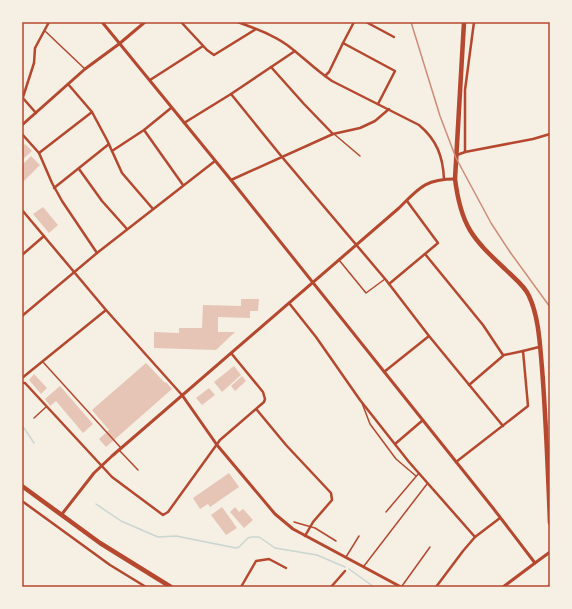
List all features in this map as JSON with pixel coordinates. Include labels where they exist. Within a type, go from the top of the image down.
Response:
[{"type":"highway","points":[[464,22],[456,155],[455,180],[457,197],[470,232],[481,246],[520,284],[529,295],[540,346],[544,390],[550,523]]},
{"type":"highway","points":[[22,486],[113,551],[171,587]]},
{"type":"street","points":[[36,113],[22,97],[34,63],[35,48],[49,22]]},
{"type":"street","points":[[102,22],[215,160],[423,420],[535,563]]},
{"type":"street","points":[[22,125],[85,69],[119,44],[145,22]]},
{"type":"street","points":[[181,22],[203,46],[214,55],[256,29]]},
{"type":"street","points":[[238,22],[277,38],[325,76],[346,88],[410,119],[426,130],[433,140],[443,162],[444,179]]},
{"type":"street","points":[[325,76],[329,72],[354,22]]},
{"type":"street","points":[[366,22],[394,37]]},
{"type":"street","points":[[465,152],[465,90],[474,22]]},
{"type":"street","points":[[344,43],[396,71],[378,104]]},
{"type":"street","points":[[150,80],[203,46]]},
{"type":"street","points":[[184,123],[231,94],[295,51]]},
{"type":"street","points":[[272,67],[304,104],[333,134]]},
{"type":"street","points":[[68,84],[92,112],[122,173],[154,209]]},
{"type":"street","points":[[231,94],[385,279],[429,336],[503,426]]},
{"type":"street","points":[[112,151],[144,130],[171,108]]},
{"type":"street","points":[[231,180],[333,134],[360,128],[375,121],[389,109]]},
{"type":"street","points":[[39,153],[92,112]]},
{"type":"street","points":[[144,130],[183,185]]},
{"type":"street","points":[[22,134],[39,153],[54,188],[97,253]]},
{"type":"street","points":[[456,155],[465,152],[533,140],[550,134]]},
{"type":"street","points":[[54,188],[109,144]]},
{"type":"street","points":[[22,316],[97,253],[215,160]]},
{"type":"street","points":[[79,169],[102,201],[127,229]]},
{"type":"street","points":[[62,514],[101,466],[312,282],[357,245],[424,185],[444,179],[455,180]]},
{"type":"street","points":[[389,284],[426,254],[438,242],[406,201]]},
{"type":"street","points":[[22,210],[106,310],[182,395],[217,445],[282,520],[305,536],[401,587]]},
{"type":"street","points":[[22,255],[44,236]]},
{"type":"street","points":[[426,254],[483,325],[504,355]]},
{"type":"street","points":[[289,303],[316,337],[360,400],[417,474],[428,483],[475,537]]},
{"type":"street","points":[[22,378],[106,310]]},
{"type":"street","points":[[384,372],[429,336]]},
{"type":"street","points":[[469,385],[504,355],[540,346]]},
{"type":"street","points":[[456,462],[528,406],[523,351]]},
{"type":"street","points":[[22,383],[25,383],[116,481],[163,515],[168,512],[217,445],[257,410],[266,399],[263,392],[231,353]]},
{"type":"street","points":[[257,410],[286,445],[331,493],[332,500],[310,527],[305,536]]},
{"type":"street","points":[[395,444],[423,420]]},
{"type":"street","points":[[22,501],[110,565],[146,587]]},
{"type":"street","points":[[436,587],[475,537],[500,518]]},
{"type":"street","points":[[503,587],[550,552]]},
{"type":"street","points":[[241,587],[256,561],[269,559],[286,568]]},
{"type":"street","points":[[331,587],[345,571]]},
{"type":"lane","points":[[44,30],[85,69]]},
{"type":"lane","points":[[333,134],[360,156]]},
{"type":"lane","points":[[339,260],[366,293],[385,279]]},
{"type":"lane","points":[[42,361],[138,470]]},
{"type":"lane","points":[[360,400],[370,424],[396,459],[417,474],[386,512]]},
{"type":"lane","points":[[34,418],[46,407]]},
{"type":"lane","points":[[364,566],[428,483]]},
{"type":"lane","points":[[294,522],[310,527],[336,541]]},
{"type":"lane","points":[[346,557],[359,536]]},
{"type":"lane","points":[[401,587],[430,547]]},
{"type":"building","points":[[25,144],[32,151],[22,160],[22,147]]},
{"type":"building","points":[[31,156],[40,165],[22,183],[22,165]]},
{"type":"building","points":[[43,207],[58,225],[49,233],[33,214]]},
{"type":"building","points":[[241,299],[259,299],[258,311],[250,311],[250,318],[218,317],[218,332],[235,332],[216,350],[154,348],[154,332],[179,333],[179,328],[202,328],[203,305],[241,306]]},
{"type":"building","points":[[146,363],[172,389],[106,447],[99,439],[109,430],[92,410]]},
{"type":"building","points":[[234,366],[241,375],[222,392],[214,382]]},
{"type":"building","points":[[34,374],[47,388],[41,394],[29,380]]},
{"type":"building","points":[[242,376],[246,381],[235,391],[231,386]]},
{"type":"building","points":[[60,386],[93,424],[83,433],[56,401],[50,406],[45,399]]},
{"type":"building","points":[[209,388],[215,395],[202,405],[196,398]]},
{"type":"building","points":[[229,473],[239,487],[210,507],[208,504],[200,509],[193,498]]},
{"type":"building","points":[[222,507],[237,528],[226,535],[211,515]]},
{"type":"building","points":[[235,507],[239,512],[243,509],[253,520],[244,528],[230,512]]},
{"type":"waterway","points":[[22,425],[34,443]]},
{"type":"waterway","points":[[96,504],[121,521],[158,537],[176,536],[236,548],[248,538],[259,537],[275,548],[317,555],[345,567]]},
{"type":"waterway","points":[[349,569],[374,587]]},
{"type":"railway","points":[[411,22],[440,116],[456,158],[491,223],[550,307]]}]
